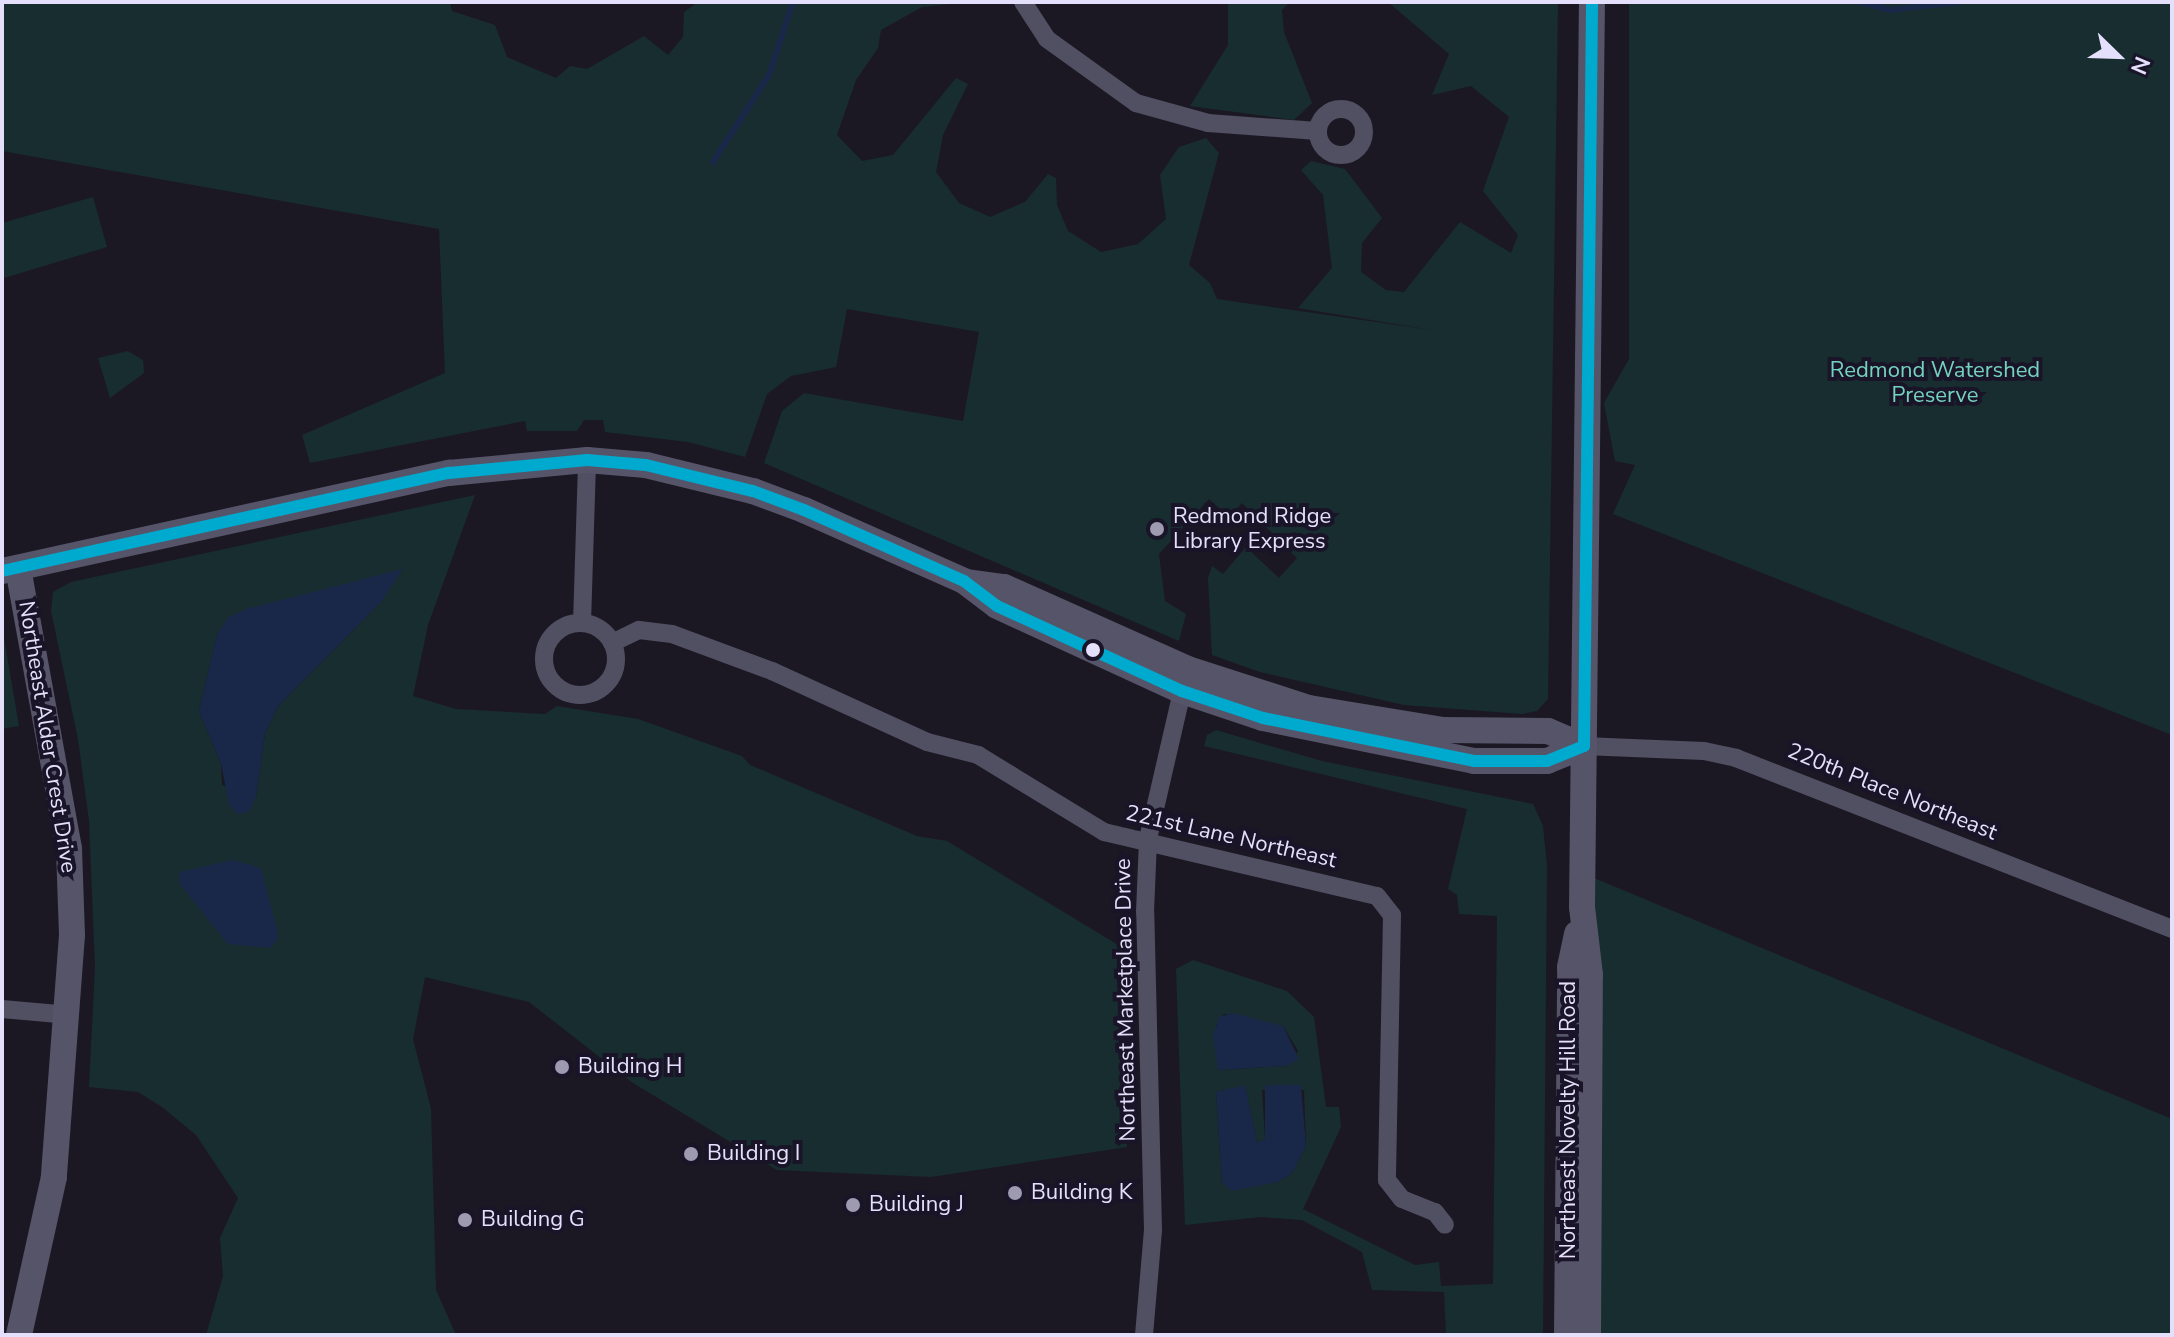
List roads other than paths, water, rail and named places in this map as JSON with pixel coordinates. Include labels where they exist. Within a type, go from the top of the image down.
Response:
[{"type":"street","points":[[1023,2],[1047,39],[1136,103],[1208,123],[1318,131]]},
{"type":"street","name":"Northeast Novelty Hill Road","points":[[1588,1335],[1590,975],[1582,907],[1592,2]]},
{"type":"street","points":[[10,570],[434,475],[587,460],[674,470],[753,491],[964,581],[997,606],[1336,736],[1474,761],[1547,761],[1584,746]]},
{"type":"street","points":[[582,623],[587,460]]},
{"type":"street","name":"Northeast Alder Crest Drive","points":[[10,570],[69,849],[70,1015],[54,1177],[19,1335]]},
{"type":"street","points":[[582,623],[595,625],[612,643],[616,667],[602,688],[578,696],[557,688],[544,669],[545,646],[560,628],[582,623]]},
{"type":"street","name":"221st Lane Northeast","points":[[612,643],[639,630],[672,634],[772,671],[927,742],[978,755],[1104,832],[1148,839],[1355,890],[1386,904],[1392,915],[1387,1180],[1402,1199],[1435,1212],[1445,1225]]},
{"type":"street","name":"Northeast Marketplace Drive","points":[[1144,1335],[1153,1216],[1145,912],[1148,839],[1185,680]]},
{"type":"street","name":"220th Place Northeast","points":[[1584,746],[1704,751],[1736,758],[2172,929]]},
{"type":"street","name":"Northeast Novelty Hill Road","points":[[1567,1335],[1570,967],[1582,907]]},
{"type":"street","points":[[2,1009],[70,1015]]},
{"type":"water","points":[[403,569],[381,602],[278,706],[265,733],[256,797],[248,812],[237,814],[229,804],[221,764],[199,711],[217,634],[229,617],[246,609]]},
{"type":"water","points":[[233,860],[261,868],[277,930],[278,939],[270,948],[228,944],[179,883],[180,872]]},
{"type":"water","points":[[1233,1013],[1283,1026],[1299,1059],[1287,1066],[1218,1070],[1213,1036],[1219,1017]]},
{"type":"water","points":[[1245,1085],[1257,1143],[1265,1139],[1265,1085],[1301,1085],[1306,1146],[1292,1173],[1278,1182],[1232,1191],[1222,1183],[1216,1092]]},
{"type":"waterway","points":[[713,162],[769,75],[793,2]]},
{"type":"waterway","points":[[1860,2],[1890,10],[1960,2]]},
{"type":"place","name":"Redmond Ridge Library Express","points":[[1157,529]]},
{"type":"place","name":"Building H","points":[[562,1067]]},
{"type":"place","name":"Building I","points":[[691,1154]]},
{"type":"place","name":"Building K","points":[[1015,1193]]},
{"type":"place","name":"Building J","points":[[853,1205]]},
{"type":"place","name":"Building G","points":[[465,1220]]},
{"type":"park label","name":"Redmond Watershed Preserve","points":[[1935,382]]}]
